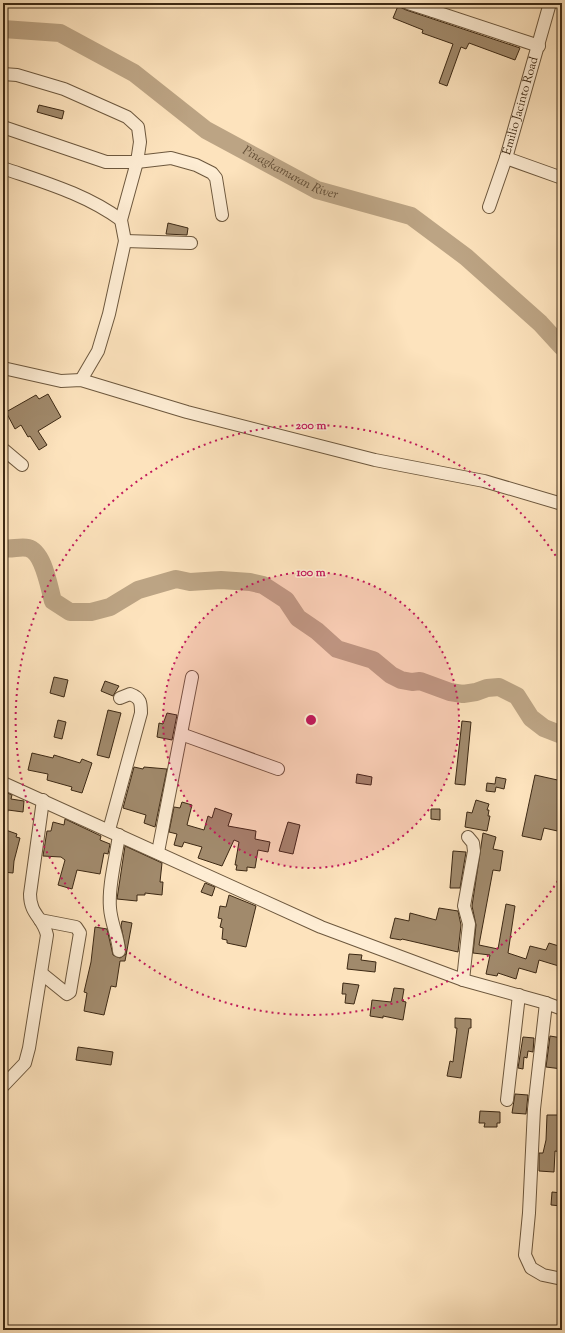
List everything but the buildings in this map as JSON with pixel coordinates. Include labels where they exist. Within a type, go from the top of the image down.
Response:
[{"type":"street","points":[[408,3],[435,7],[539,46]]},
{"type":"street","name":"Emilio Jacinto Road","points":[[489,207],[506,158],[550,3]]},
{"type":"street","points":[[3,74],[17,75],[64,89],[127,117],[138,127],[140,142],[137,162],[121,220],[125,242],[109,314],[98,351],[81,380]]},
{"type":"street","points":[[3,127],[106,162],[137,162],[171,158],[196,165],[212,173],[216,178],[222,215]]},
{"type":"street","points":[[506,158],[562,178]]},
{"type":"street","points":[[3,168],[57,187],[104,207],[121,220]]},
{"type":"street","points":[[125,242],[191,242]]},
{"type":"street","points":[[3,368],[61,381],[81,380],[187,412],[375,460],[484,481],[562,504]]},
{"type":"street","points":[[3,449],[22,465]]},
{"type":"street","points":[[158,852],[192,677]]},
{"type":"street","points":[[119,951],[118,938],[112,918],[110,902],[114,832],[141,713],[141,703],[139,698],[130,694],[120,698]]},
{"type":"street","points":[[181,734],[278,769]]},
{"type":"street","points":[[3,784],[43,800],[321,927],[463,980],[519,995],[562,1009]]},
{"type":"street","points":[[3,1086],[25,1063],[29,1048],[47,934],[45,926],[30,905],[30,894],[43,800]]},
{"type":"street","points":[[463,980],[469,924],[464,906],[474,851],[473,843],[468,837]]},
{"type":"street","points":[[40,920],[76,926],[80,933],[70,992],[67,994],[41,973]]},
{"type":"street","points":[[507,1100],[519,995]]},
{"type":"street","points":[[546,1003],[534,1109],[529,1213],[525,1255],[531,1268],[543,1275],[562,1278]]},
{"type":"waterway","name":"Pinagkamuran River","points":[[3,29],[60,33],[134,73],[206,130],[317,190],[411,216],[466,257],[540,323],[562,347]]},
{"type":"waterway","points":[[3,548],[28,548],[34,551],[42,563],[53,601],[70,612],[91,612],[110,607],[138,590],[176,579],[190,582],[221,580],[250,582],[263,585],[286,600],[298,618],[317,631],[337,649],[373,660],[391,675],[401,680],[412,682],[420,681],[450,692],[463,694],[476,692],[487,688],[499,687],[517,696],[531,718],[544,728],[562,735]]}]
